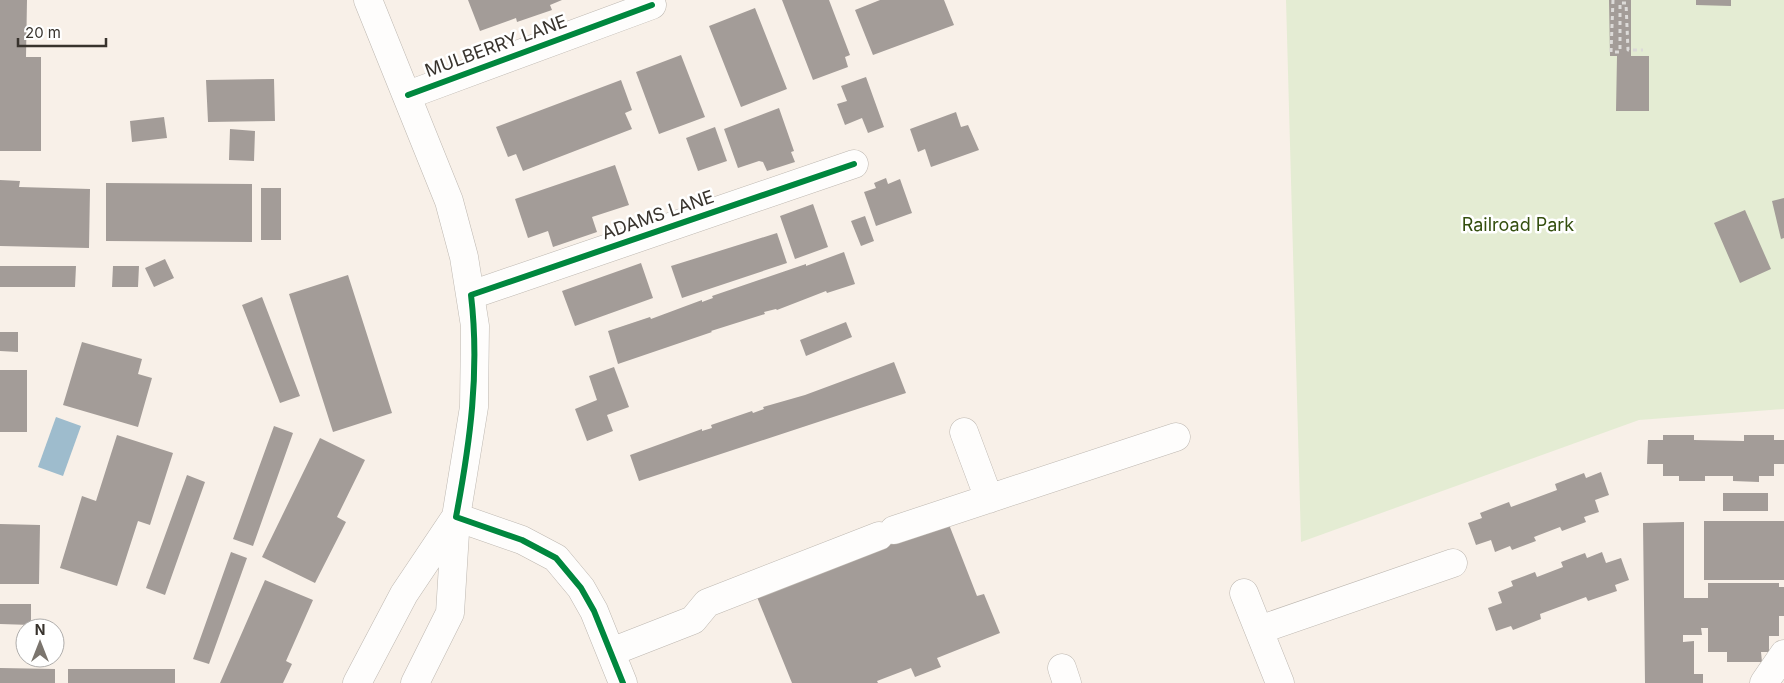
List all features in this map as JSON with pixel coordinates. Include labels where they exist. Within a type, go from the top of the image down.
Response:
[{"type":"street","points":[[368,0],[408,95],[449,201],[464,257],[475,326],[474,407],[456,517],[450,613],[416,683]]},
{"type":"street","name":"MULBERRY LANE","points":[[408,95],[652,5]]},
{"type":"street","name":"ADAMS LANE","points":[[471,295],[854,164]]},
{"type":"street","points":[[964,432],[989,499]]},
{"type":"street","points":[[611,652],[693,620],[707,603],[887,533],[1176,437]]},
{"type":"street","points":[[456,517],[522,540],[556,558],[581,588],[594,611],[623,683]]},
{"type":"street","points":[[357,683],[404,594],[456,517]]},
{"type":"street","points":[[1259,630],[1453,563]]},
{"type":"street","points":[[1244,593],[1280,683]]},
{"type":"street","points":[[1764,683],[1784,654]]},
{"type":"path","points":[[1612,0],[1611,52],[1620,52],[1620,3],[1626,3],[1628,50],[1643,50]]},
{"type":"green space","name":"Railroad Park","points":[[1286,0],[1784,0],[1784,409],[1639,420],[1301,542]]},
{"type":"water","points":[[56,417],[81,426],[63,476],[38,467]]},
{"type":"building","points":[[0,0],[27,0],[26,57],[41,57],[41,151],[0,151]]},
{"type":"building","points":[[468,0],[562,0],[550,5],[552,10],[517,22],[516,18],[480,31]]},
{"type":"building","points":[[782,0],[829,0],[850,55],[845,57],[848,67],[813,80]]},
{"type":"building","points":[[880,0],[944,0],[954,25],[873,55],[855,10]]},
{"type":"building","points":[[1609,0],[1631,0],[1631,56],[1649,56],[1649,111],[1616,111],[1617,56],[1610,56]]},
{"type":"building","points":[[1696,0],[1731,0],[1731,6],[1696,5]]},
{"type":"building","points":[[755,8],[787,89],[741,107],[709,26]]},
{"type":"building","points":[[681,55],[705,117],[659,134],[636,72]]},
{"type":"building","points":[[866,77],[884,127],[868,133],[862,118],[845,125],[837,104],[847,101],[841,86]]},
{"type":"building","points":[[274,79],[275,121],[208,122],[206,80]]},
{"type":"building","points":[[621,80],[632,110],[625,113],[632,129],[523,171],[516,154],[508,157],[496,127]]},
{"type":"building","points":[[779,108],[794,151],[791,152],[795,162],[767,171],[763,162],[759,161],[738,168],[724,129]]},
{"type":"building","points":[[956,112],[961,127],[968,125],[979,150],[931,167],[925,149],[918,152],[910,129]]},
{"type":"building","points":[[164,117],[167,138],[132,142],[130,121]]},
{"type":"building","points":[[715,127],[727,161],[698,171],[686,138]]},
{"type":"building","points":[[230,129],[255,131],[254,161],[229,160]]},
{"type":"building","points":[[615,165],[629,205],[592,217],[597,232],[553,247],[548,231],[528,238],[515,199]]},
{"type":"building","points":[[886,178],[888,184],[900,179],[912,213],[876,226],[864,192],[876,188],[874,183]]},
{"type":"building","points":[[0,180],[20,181],[19,187],[90,189],[89,248],[0,246]]},
{"type":"building","points":[[106,183],[252,184],[252,242],[106,241]]},
{"type":"building","points":[[261,188],[281,188],[281,240],[261,240]]},
{"type":"building","points":[[1784,198],[1784,238],[1781,239],[1772,201]]},
{"type":"building","points":[[813,204],[828,247],[795,259],[780,216]]},
{"type":"building","points":[[1745,210],[1771,269],[1740,283],[1714,223]]},
{"type":"building","points":[[865,216],[874,241],[861,246],[851,221]]},
{"type":"building","points":[[777,233],[787,263],[682,298],[671,266]]},
{"type":"building","points":[[844,252],[855,284],[827,293],[826,291],[777,310],[764,312],[765,314],[618,364],[608,331],[650,317],[651,319],[702,300],[702,302],[713,298],[712,296]]},
{"type":"building","points":[[165,259],[174,278],[154,287],[145,268]]},
{"type":"building","points":[[641,263],[653,298],[575,326],[562,291]]},
{"type":"building","points":[[0,266],[76,266],[75,287],[0,287]]},
{"type":"building","points":[[113,266],[139,266],[138,287],[112,287]]},
{"type":"building","points":[[348,275],[392,413],[333,432],[289,294]]},
{"type":"building","points":[[262,297],[300,396],[280,403],[242,305]]},
{"type":"building","points":[[846,322],[852,337],[806,356],[800,340]]},
{"type":"building","points":[[0,332],[18,332],[18,352],[0,351]]},
{"type":"building","points":[[82,342],[142,359],[138,374],[152,378],[138,427],[63,405]]},
{"type":"building","points":[[894,362],[906,393],[639,481],[630,455],[702,429],[702,431],[712,428],[711,425],[752,411],[753,413],[764,409],[763,407],[805,395]]},
{"type":"building","points":[[614,367],[629,407],[607,415],[613,431],[587,441],[575,409],[597,400],[589,376]]},
{"type":"building","points":[[0,370],[27,370],[27,432],[0,432]]},
{"type":"building","points":[[274,426],[293,433],[253,546],[233,539]]},
{"type":"building","points":[[117,435],[173,453],[150,525],[138,521],[117,586],[60,568],[82,496],[96,501]]},
{"type":"building","points":[[1663,435],[1694,435],[1694,440],[1744,441],[1744,435],[1774,435],[1774,440],[1784,440],[1784,464],[1774,464],[1774,476],[1759,476],[1759,482],[1733,481],[1733,476],[1705,476],[1705,481],[1679,481],[1679,476],[1663,476],[1663,464],[1647,464],[1648,440],[1663,440]]},
{"type":"building","points":[[320,438],[365,460],[337,517],[346,522],[315,583],[262,557]]},
{"type":"building","points":[[1601,472],[1609,495],[1595,500],[1599,512],[1584,517],[1586,522],[1562,531],[1560,527],[1534,537],[1536,541],[1512,550],[1510,546],[1495,552],[1491,540],[1476,545],[1468,523],[1482,518],[1480,513],[1509,502],[1511,507],[1557,490],[1555,484],[1584,473],[1586,478]]},
{"type":"building","points":[[187,475],[205,482],[165,595],[146,588]]},
{"type":"building","points":[[1723,493],[1768,493],[1768,511],[1723,511]]},
{"type":"building","points":[[890,520],[948,522],[977,596],[984,594],[1000,633],[937,658],[941,667],[915,677],[911,668],[877,681],[878,683],[792,683],[757,597]]},
{"type":"building","points":[[1704,521],[1784,521],[1784,580],[1704,580]]},
{"type":"building","points":[[1684,522],[1684,598],[1708,598],[1708,583],[1779,583],[1779,587],[1784,587],[1784,616],[1779,616],[1779,636],[1769,636],[1769,652],[1761,652],[1762,662],[1727,662],[1727,652],[1708,652],[1708,628],[1701,628],[1702,635],[1683,635],[1683,642],[1694,641],[1694,674],[1703,674],[1703,683],[1645,683],[1643,523]]},
{"type":"building","points":[[0,524],[40,525],[39,584],[0,584]]},
{"type":"building","points":[[231,552],[247,558],[209,664],[193,659]]},
{"type":"building","points":[[1602,552],[1606,563],[1621,558],[1629,580],[1615,585],[1617,591],[1588,601],[1586,597],[1540,614],[1541,619],[1513,630],[1511,626],[1496,631],[1488,608],[1502,603],[1498,592],[1513,586],[1511,581],[1535,572],[1537,577],[1563,567],[1561,562],[1585,553],[1587,558]]},
{"type":"building","points":[[265,580],[313,600],[286,661],[292,664],[283,683],[220,683]]},
{"type":"building","points":[[0,604],[31,604],[31,618],[15,618],[15,624],[0,624]]},
{"type":"building","points":[[0,668],[55,669],[55,683],[0,683]]},
{"type":"building","points":[[68,669],[175,669],[175,683],[68,683]]},
{"type":"cycle path","points":[[408,95],[652,5]]},
{"type":"cycle path","points":[[623,683],[594,611],[581,588],[556,558],[522,540],[456,517],[466,462],[474,379],[474,323],[471,295],[854,164]]}]
